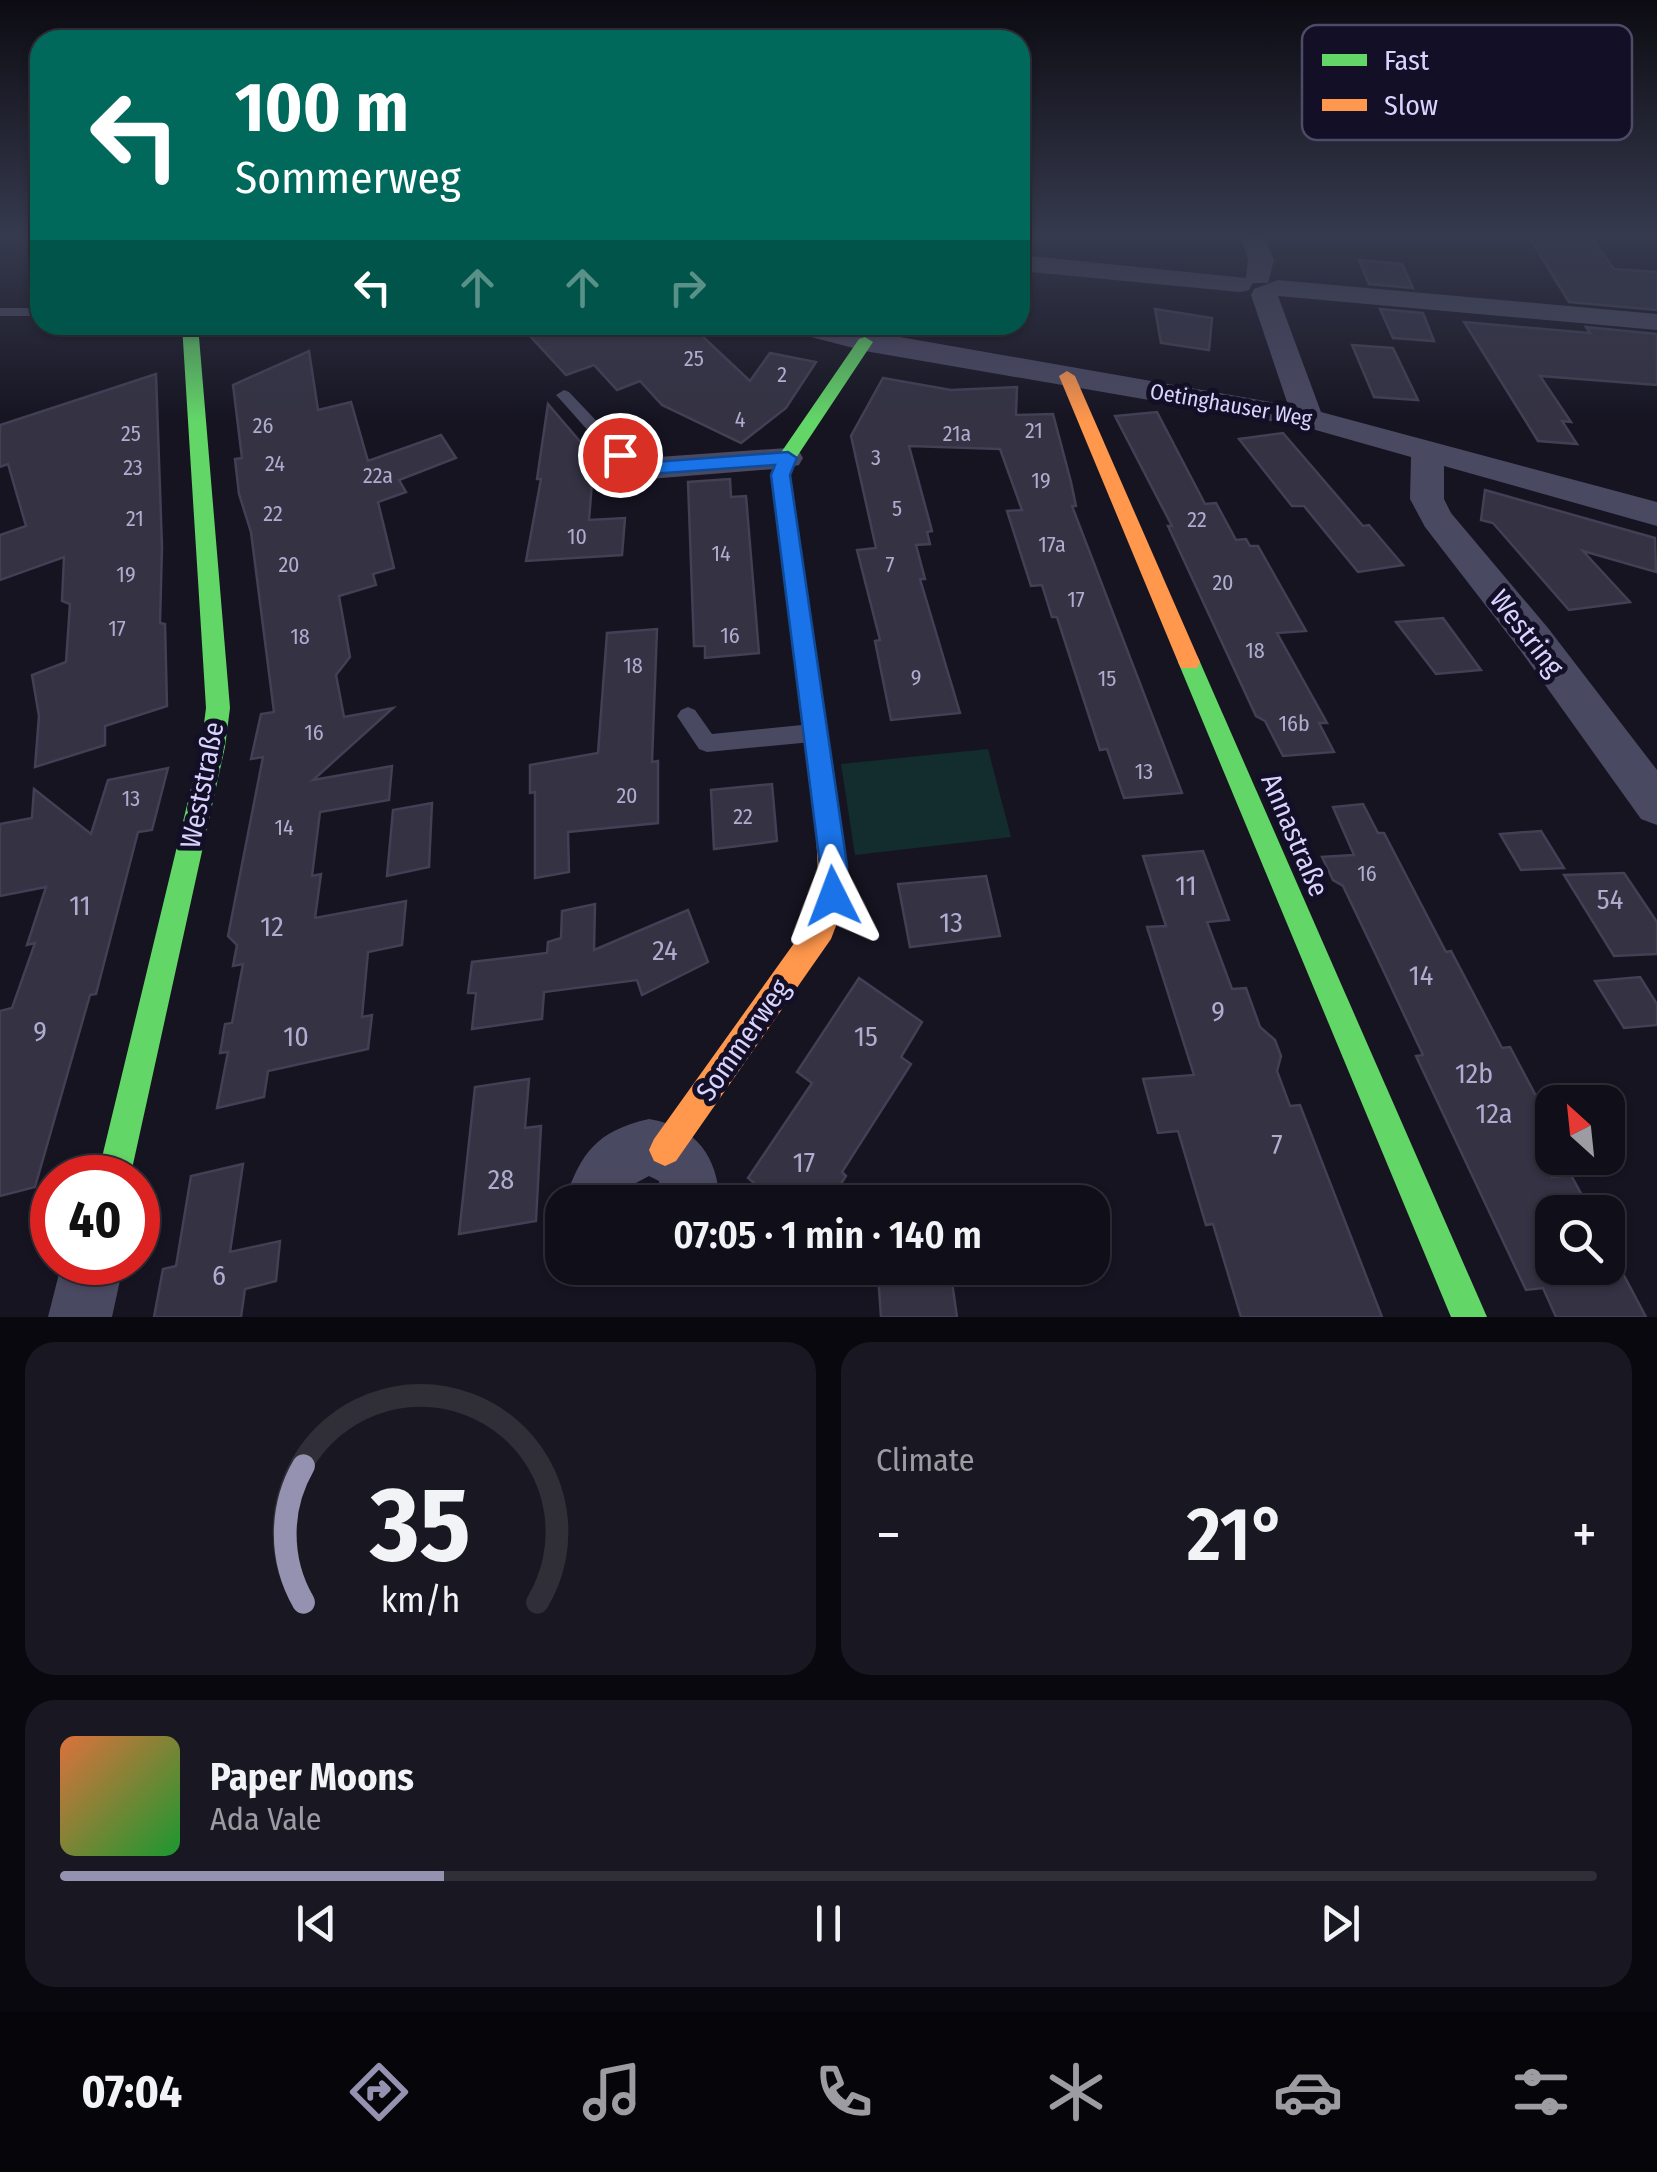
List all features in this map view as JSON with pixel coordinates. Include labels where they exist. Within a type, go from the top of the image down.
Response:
[{"type":"street","points":[[1265,298],[1308,418]]},
{"type":"street","points":[[1397,298],[1657,322]]},
{"type":"street","name":"Weststraße","points":[[118,1155],[214,747],[218,708],[191,335]]},
{"type":"street","name":"Oetinghauser Weg","points":[[837,335],[1308,418],[1657,514]]},
{"type":"street","points":[[620,455],[637,469],[788,458],[865,342]]},
{"type":"street","name":"Annastraße","points":[[1067,376],[1469,1317]]},
{"type":"street","name":"Westring","points":[[1426,451],[1425,487],[1437,519],[1534,638],[1657,805]]},
{"type":"street","name":"Sommerweg","points":[[666,1150],[821,929],[833,896],[834,865],[781,475],[788,458]]},
{"type":"street","points":[[598,1185],[621,1156],[636,1148],[666,1150],[687,1173],[688,1185]]},
{"type":"street","points":[[80,1317],[88,1285]]},
{"type":"lane","points":[[0,312],[30,312]]},
{"type":"lane","points":[[564,395],[620,455]]},
{"type":"lane","points":[[688,716],[707,743],[814,733]]},
{"type":"green space","points":[[988,749],[1011,837],[855,855],[841,764]]},
{"type":"building","points":[[1567,298],[1657,298],[1657,310],[1569,302]]},
{"type":"building","points":[[1155,309],[1212,318],[1209,350],[1161,343]]},
{"type":"building","points":[[1380,309],[1423,313],[1434,341],[1393,338]]},
{"type":"building","points":[[1464,322],[1590,333],[1586,327],[1657,334],[1657,385],[1540,376],[1571,422],[1562,421],[1577,444],[1538,441]]},
{"type":"building","points":[[529,335],[701,335],[750,381],[770,353],[816,362],[786,408],[741,443],[662,405],[640,381],[617,390],[594,365],[566,375]]},
{"type":"building","points":[[1352,345],[1393,348],[1418,400],[1374,397]]},
{"type":"building","points":[[309,351],[318,410],[351,402],[368,461],[441,435],[456,458],[399,480],[406,492],[378,502],[394,568],[373,574],[376,585],[339,596],[350,657],[336,675],[344,717],[393,708],[313,780],[392,766],[389,800],[320,812],[312,876],[321,874],[315,918],[406,901],[402,945],[368,952],[362,1017],[372,1015],[368,1049],[268,1071],[264,1097],[217,1108],[228,1052],[220,1053],[225,1024],[232,1023],[243,964],[233,966],[237,945],[228,936],[263,757],[251,759],[261,714],[274,712],[251,532],[239,494],[235,459],[242,458],[233,385]]},
{"type":"building","points":[[156,374],[162,547],[160,623],[165,624],[167,706],[105,726],[105,745],[35,767],[39,716],[32,675],[66,662],[70,604],[62,601],[64,557],[0,580],[0,535],[26,526],[8,464],[0,467],[0,425]]},
{"type":"building","points":[[883,378],[951,390],[1017,387],[1016,415],[1053,414],[1076,506],[1072,506],[1182,793],[1124,798],[1107,749],[1100,750],[1057,617],[1052,617],[1042,585],[1031,586],[1007,511],[1022,510],[1000,449],[909,446],[932,531],[927,532],[930,544],[916,545],[925,579],[920,579],[960,713],[891,720],[875,641],[880,640],[857,550],[876,548],[851,436]]},
{"type":"building","points":[[548,404],[594,458],[589,520],[625,518],[622,555],[526,561],[541,479],[537,479]]},
{"type":"building","points":[[1157,412],[1205,504],[1216,503],[1236,540],[1246,539],[1250,546],[1258,546],[1306,631],[1277,633],[1327,723],[1319,723],[1334,752],[1283,756],[1265,721],[1256,716],[1168,526],[1172,526],[1115,416]]},
{"type":"building","points":[[1283,433],[1363,526],[1369,525],[1403,565],[1358,572],[1304,506],[1292,506],[1239,439]]},
{"type":"building","points":[[730,479],[731,497],[746,496],[759,653],[705,658],[705,646],[694,646],[688,482]]},
{"type":"building","points":[[1485,490],[1655,538],[1656,572],[1583,551],[1630,602],[1569,610],[1493,523],[1481,520]]},
{"type":"building","points":[[1443,618],[1481,670],[1436,674],[1396,622]]},
{"type":"building","points":[[657,629],[652,762],[658,761],[658,823],[568,832],[569,872],[535,878],[535,792],[530,793],[530,765],[598,753],[607,633]]},
{"type":"building","points":[[168,768],[152,830],[138,832],[96,994],[90,995],[44,1155],[30,1155],[30,1188],[0,1196],[0,1011],[12,1008],[35,943],[27,945],[46,887],[0,896],[0,824],[32,818],[34,789],[91,834],[108,780]]},
{"type":"building","points":[[772,784],[777,841],[714,849],[711,790]]},
{"type":"building","points":[[432,803],[429,867],[387,876],[393,810]]},
{"type":"building","points":[[1363,804],[1378,833],[1384,833],[1446,952],[1451,951],[1502,1048],[1510,1047],[1535,1094],[1535,1175],[1571,1175],[1582,1195],[1535,1195],[1535,1285],[1625,1285],[1625,1277],[1646,1317],[1556,1317],[1543,1288],[1526,1290],[1416,1056],[1423,1055],[1377,957],[1343,886],[1333,880],[1322,857],[1354,855],[1333,807]]},
{"type":"building","points":[[1541,831],[1564,868],[1521,870],[1500,834]]},
{"type":"building","points":[[1203,851],[1229,920],[1207,922],[1232,989],[1246,988],[1260,1027],[1275,1040],[1281,1056],[1277,1071],[1290,1106],[1300,1105],[1382,1317],[1241,1317],[1213,1224],[1206,1225],[1178,1131],[1158,1133],[1143,1079],[1194,1075],[1147,927],[1166,926],[1143,856]]},
{"type":"building","points":[[1624,873],[1657,922],[1657,954],[1614,956],[1564,875]]},
{"type":"building","points":[[986,876],[1000,936],[910,947],[898,884]]},
{"type":"building","points":[[595,904],[594,950],[688,910],[708,962],[642,995],[637,980],[544,992],[542,1019],[472,1029],[476,993],[468,993],[472,962],[547,953],[548,942],[561,938],[562,911]]},
{"type":"building","points":[[1640,977],[1657,1004],[1657,1025],[1624,1028],[1595,981]]},
{"type":"building","points":[[859,978],[922,1022],[901,1057],[911,1064],[842,1172],[846,1176],[840,1185],[756,1185],[748,1178],[812,1083],[797,1072]]},
{"type":"building","points":[[529,1079],[525,1128],[541,1126],[536,1221],[459,1234],[475,1087]]},
{"type":"building","points":[[243,1164],[230,1252],[280,1241],[276,1281],[245,1289],[241,1317],[154,1317],[163,1269],[176,1266],[191,1176]]},
{"type":"building","points":[[879,1285],[952,1285],[957,1317],[881,1317]]},
{"type":"traffic: fast","points":[[118,1155],[213,747],[218,708],[191,335]]},
{"type":"traffic: fast","points":[[829,830],[781,475],[787,458],[865,342]]},
{"type":"traffic: fast","points":[[1189,662],[1469,1317]]},
{"type":"traffic: slow","points":[[1067,376],[1189,662]]},
{"type":"traffic: slow","points":[[665,1150],[821,929],[833,897],[829,830]]},
{"type":"route","points":[[620,455],[637,469],[788,458],[781,475],[834,865],[833,896]]}]
